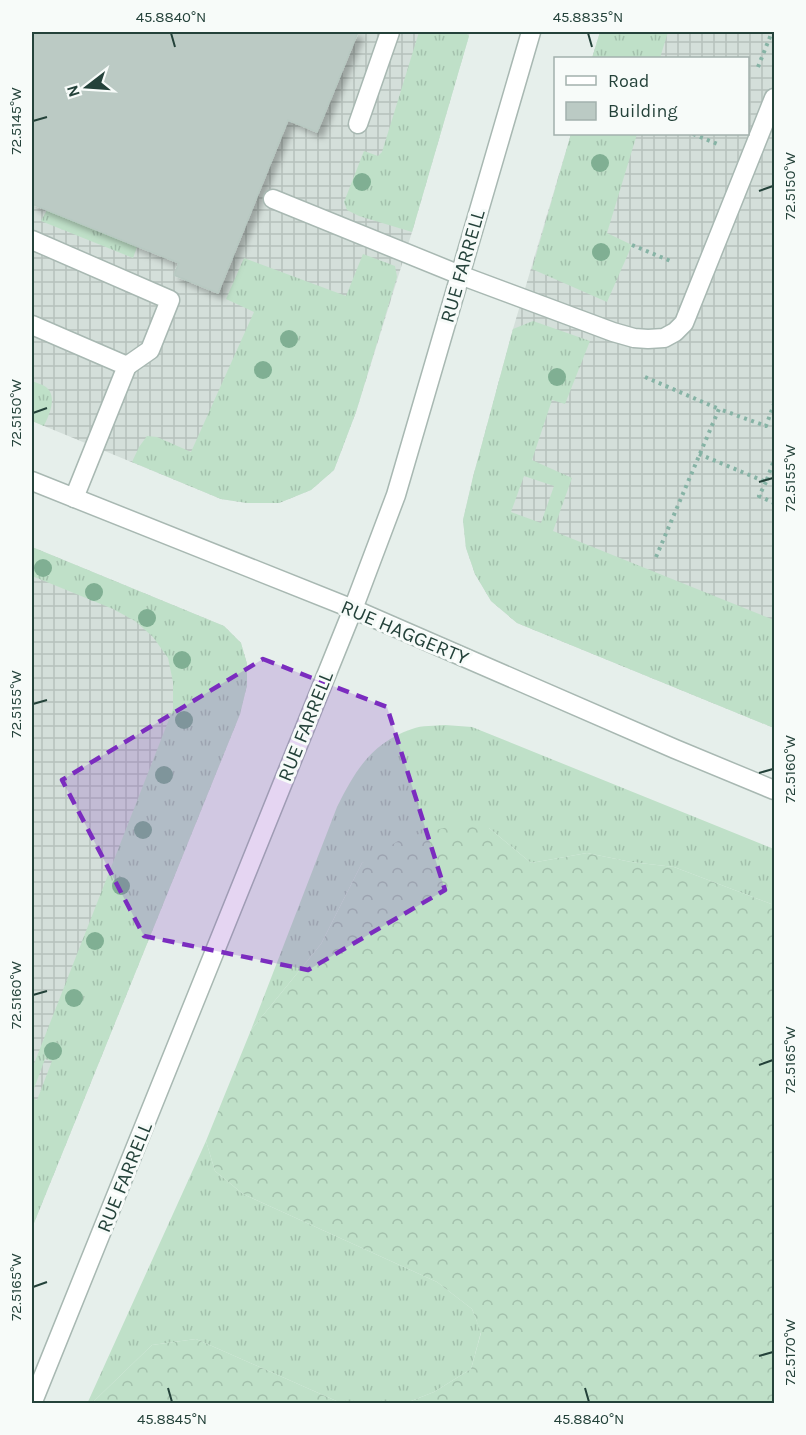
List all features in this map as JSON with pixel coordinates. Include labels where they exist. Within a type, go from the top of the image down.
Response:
[{"type":"street","points":[[358,124],[390,32]]},
{"type":"street","name":"RUE FARRELL","points":[[32,1404],[353,609],[396,495],[531,32]]},
{"type":"street","points":[[273,199],[460,275],[585,322],[634,338],[664,338],[684,323],[774,99]]},
{"type":"street","points":[[32,240],[170,300],[150,350],[127,366],[74,498]]},
{"type":"street","points":[[32,325],[127,366]]},
{"type":"street","name":"RUE HAGGERTY","points":[[32,481],[353,609],[774,790]]},
{"type":"path","points":[[756,71],[772,32]]},
{"type":"path","points":[[696,135],[726,147]]},
{"type":"path","points":[[632,245],[678,264]]},
{"type":"path","points":[[645,377],[719,409],[766,426],[774,404]]},
{"type":"path","points":[[656,557],[719,409]]},
{"type":"path","points":[[699,454],[766,482]]},
{"type":"path","points":[[774,460],[759,496],[774,503]]},
{"type":"highlighted area","points":[[263,659],[387,707],[445,890],[308,970],[144,936],[62,780]]},
{"type":"shaded area","points":[[32,32],[470,32],[412,232],[356,412],[334,470],[311,490],[279,503],[247,503],[221,499],[32,421]]},
{"type":"shaded area","points":[[600,32],[774,32],[774,728],[517,623],[491,601],[475,574],[466,548],[463,520],[473,477],[513,329],[571,135],[749,135],[749,57],[592,57]]},
{"type":"shaded area","points":[[32,547],[224,626],[241,643],[247,664],[247,685],[240,714],[32,1228]]},
{"type":"green space","points":[[419,32],[465,32],[469,36],[412,232],[359,216],[347,210],[344,202],[364,151],[378,156],[382,152]]},
{"type":"green space","points":[[600,32],[668,32],[660,57],[592,57]]},
{"type":"green space","points":[[571,135],[637,135],[607,233],[632,245],[607,302],[532,269]]},
{"type":"green space","points":[[47,210],[137,247],[133,258],[41,221]]},
{"type":"green space","points":[[363,254],[395,266],[397,277],[356,412],[334,470],[311,490],[279,503],[247,503],[221,499],[132,462],[147,436],[157,437],[191,452],[254,312],[226,299],[244,258],[346,296]]},
{"type":"green space","points":[[533,321],[590,341],[565,404],[552,400],[532,460],[572,478],[553,531],[774,620],[774,728],[517,623],[491,601],[475,574],[466,548],[463,520],[513,329]],"holes":[[[524,476],[554,486],[541,523],[511,512]]]},
{"type":"green space","points":[[32,381],[43,385],[50,391],[52,401],[44,426],[32,421]]},
{"type":"green space","points":[[32,547],[224,626],[241,643],[247,664],[247,685],[240,714],[32,1228],[32,1098],[37,1100],[52,1061],[45,1059],[32,1094],[32,1069],[173,709],[173,682],[168,658],[153,637],[135,621],[113,609],[32,576]]},
{"type":"green space","points":[[424,726],[472,727],[774,849],[774,905],[674,867],[631,862],[587,853],[531,863],[489,828],[362,863],[321,944],[251,1030],[337,807],[358,770],[375,750],[398,735]]},
{"type":"green space","points":[[452,826],[489,828],[531,863],[587,853],[631,862],[674,867],[774,905],[774,1403],[406,1403],[434,1392],[471,1369],[481,1333],[472,1309],[437,1282],[243,1194],[215,1171],[206,1141],[251,1030],[321,944],[362,863],[403,838]]},
{"type":"green space","points":[[206,1141],[215,1171],[243,1194],[437,1282],[472,1309],[481,1332],[471,1369],[434,1392],[406,1403],[341,1403],[196,1339],[152,1345],[92,1403],[87,1404]]},
{"type":"green space","points":[[196,1339],[341,1403],[92,1403],[152,1345]]},
{"type":"building","points":[[32,32],[358,32],[317,132],[288,120],[218,293],[174,275],[179,263],[32,204]]}]
